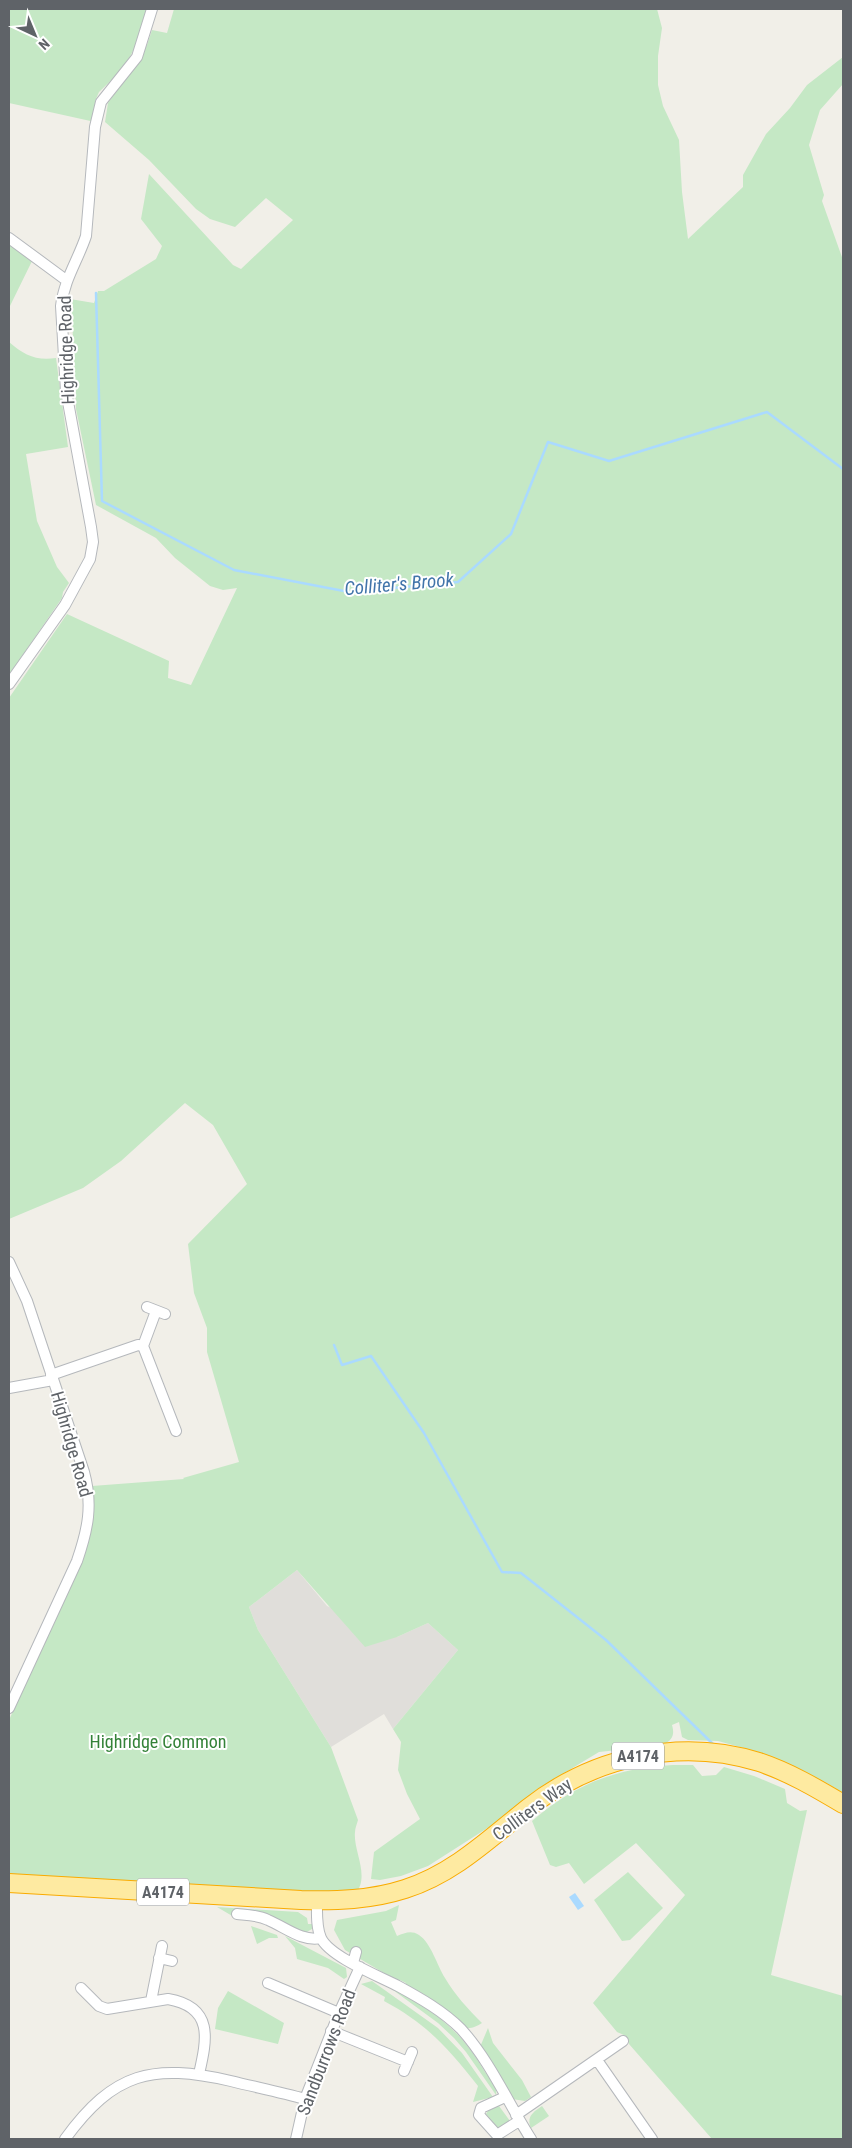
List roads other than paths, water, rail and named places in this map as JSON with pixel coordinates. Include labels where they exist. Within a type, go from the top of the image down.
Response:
[{"type":"highway","name":"Colliters Way","points":[[317,1900],[363,1899],[383,1895],[429,1880],[453,1866],[487,1842],[528,1808],[575,1777],[616,1761],[655,1753],[710,1752],[759,1762],[791,1776],[843,1804]]},
{"type":"highway","name":"A4174","points":[[9,1883],[317,1900]]},
{"type":"street","name":"Highridge Road","points":[[9,684],[69,598],[90,559],[91,527],[66,391],[61,306],[66,280],[81,251],[86,236],[95,127],[101,102],[137,57],[152,9]]},
{"type":"street","points":[[9,238],[66,280]]},
{"type":"street","name":"Highridge Road","points":[[9,1262],[27,1301],[87,1483],[89,1510],[77,1561],[9,1708]]},
{"type":"street","points":[[156,1311],[143,1346],[176,1431]]},
{"type":"street","points":[[9,1388],[52,1378],[138,1345],[143,1346]]},
{"type":"street","points":[[317,1900],[317,1921],[321,1938],[330,1950],[435,2008],[450,2019],[469,2040],[531,2139]]},
{"type":"street","points":[[237,1914],[257,1916],[306,1938],[321,1938]]},
{"type":"street","points":[[151,2001],[162,1946]]},
{"type":"street","name":"Sandburrows Road","points":[[296,2139],[305,2099],[357,1965],[356,1952]]},
{"type":"street","points":[[159,1958],[172,1961]]},
{"type":"street","points":[[268,1983],[338,2013]]},
{"type":"street","points":[[81,1988],[99,2006],[107,2009],[168,2000],[178,2001],[195,2011],[201,2020],[206,2037],[199,2074]]},
{"type":"street","points":[[331,2031],[406,2067],[412,2052]]},
{"type":"street","points":[[505,2097],[481,2108],[479,2115],[497,2135],[623,2041]]},
{"type":"street","points":[[596,2060],[652,2139]]},
{"type":"street","points":[[65,2139],[98,2100],[124,2083],[153,2074],[166,2072],[199,2074],[305,2099]]},
{"type":"water","points":[[575,1893],[584,1906],[578,1910],[569,1897]]},
{"type":"waterway","name":"Colliter's Brook","points":[[96,293],[102,501],[234,570],[349,592],[458,582],[511,534],[548,442],[609,461],[767,412],[843,469]]},
{"type":"waterway","points":[[334,1345],[342,1365],[371,1356],[424,1433],[502,1572],[521,1573],[606,1640],[714,1745]]},
{"type":"park label","name":"Highridge Common","points":[[158,1741]]}]
